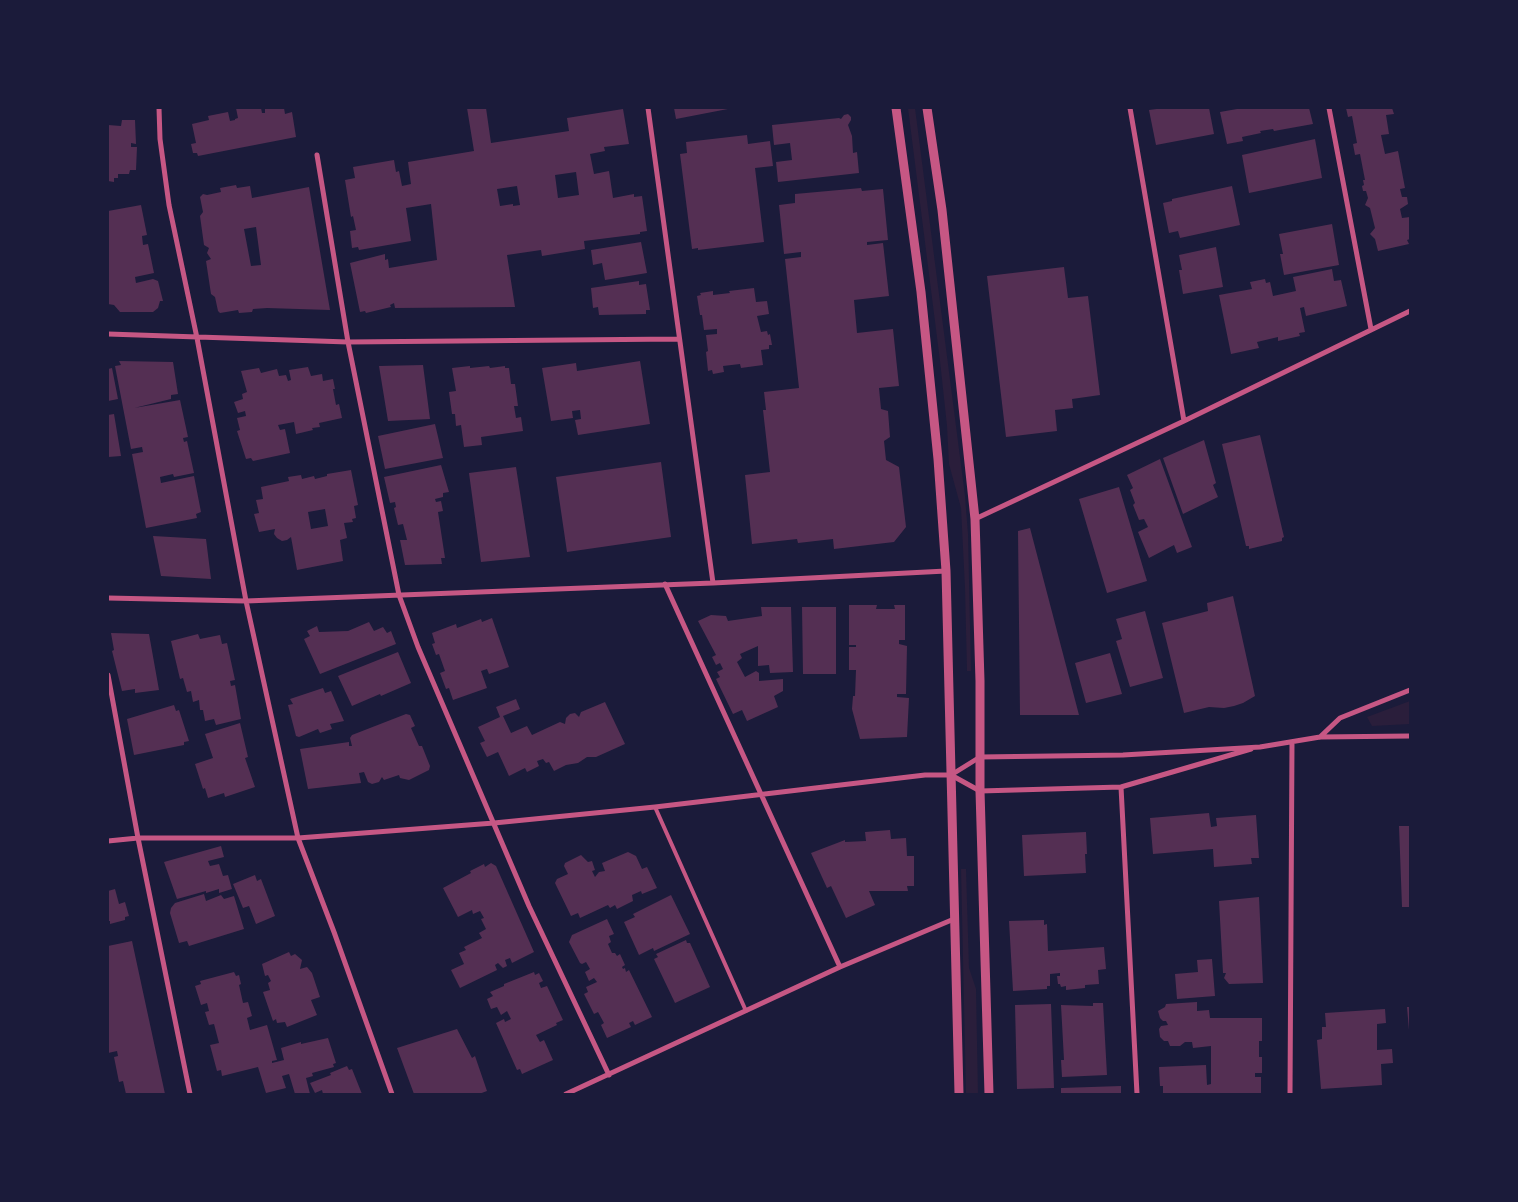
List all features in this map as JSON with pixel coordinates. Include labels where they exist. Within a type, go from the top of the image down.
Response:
[{"type":"street","points":[[159,108],[160,139],[169,205],[197,338],[246,601],[298,838],[392,1094]]},
{"type":"street","points":[[648,108],[678,339],[713,583]]},
{"type":"street","points":[[896,108],[922,302],[938,459],[946,571],[959,1094]]},
{"type":"street","points":[[927,108],[942,210],[975,519],[980,791],[989,1094]]},
{"type":"street","points":[[1130,108],[1184,421]]},
{"type":"street","points":[[1329,108],[1371,329]]},
{"type":"street","points":[[317,155],[348,342],[399,595],[418,647],[529,906],[608,1075]]},
{"type":"street","points":[[975,519],[1184,421],[1410,311]]},
{"type":"street","points":[[108,334],[348,342],[678,339]]},
{"type":"street","points":[[108,598],[246,601],[713,583],[946,571]]},
{"type":"street","points":[[665,584],[840,968]]},
{"type":"street","points":[[108,675],[138,838],[190,1094]]},
{"type":"street","points":[[1320,738],[1340,718],[1410,690]]},
{"type":"street","points":[[108,841],[138,838],[298,838],[655,807],[925,775],[951,774],[980,757],[1123,755],[1260,747],[1320,738],[1410,736]]},
{"type":"street","points":[[1290,1094],[1292,742]]},
{"type":"street","points":[[951,774],[980,791],[1121,787],[1260,747]]},
{"type":"street","points":[[1121,787],[1137,1094]]},
{"type":"street","points":[[566,1094],[840,968],[954,918]]},
{"type":"lane","points":[[655,807],[746,1011]]},
{"type":"shaded area","points":[[908,108],[915,108],[965,496],[968,534],[971,671],[967,671],[961,508],[949,464],[940,361]]},
{"type":"shaded area","points":[[1410,701],[1410,724],[1372,726],[1367,717]]},
{"type":"shaded area","points":[[961,869],[966,869],[969,968],[976,989],[978,1094],[966,1094]]},
{"type":"building","points":[[236,108],[261,108],[262,113],[265,113],[265,108],[284,108],[285,114],[292,112],[296,137],[198,156],[197,153],[193,153],[191,144],[196,143],[192,124],[209,120],[208,116],[228,112],[230,121],[235,120],[238,118]]},
{"type":"building","points":[[467,108],[486,108],[491,143],[569,131],[567,118],[623,109],[629,144],[604,147],[605,151],[590,154],[594,174],[609,171],[613,198],[634,194],[634,197],[642,196],[647,231],[640,232],[640,234],[584,241],[585,249],[542,256],[541,250],[507,255],[515,307],[395,308],[394,303],[390,305],[391,307],[366,313],[365,311],[360,312],[350,263],[385,254],[385,260],[388,259],[389,268],[437,260],[431,204],[406,208],[411,241],[359,250],[358,247],[352,248],[350,231],[356,230],[353,216],[351,217],[345,180],[355,178],[353,167],[394,160],[396,172],[399,171],[402,186],[411,184],[408,162],[474,151]],"holes":[[[576,172],[579,195],[558,198],[555,175]],[[517,186],[520,205],[500,206],[497,189]]]},
{"type":"building","points":[[674,108],[733,108],[676,119]]},
{"type":"building","points":[[1209,108],[1214,134],[1156,145],[1149,110]]},
{"type":"building","points":[[1236,108],[1309,108],[1313,124],[1274,131],[1273,129],[1260,131],[1261,133],[1242,137],[1243,141],[1227,144],[1220,112]]},
{"type":"building","points":[[1346,108],[1392,108],[1394,114],[1386,115],[1389,134],[1381,135],[1385,154],[1398,151],[1405,188],[1400,189],[1402,197],[1407,197],[1408,204],[1400,209],[1402,218],[1410,217],[1410,239],[1407,240],[1409,244],[1378,251],[1375,239],[1370,234],[1375,228],[1370,208],[1365,205],[1368,198],[1362,186],[1364,185],[1363,180],[1365,180],[1360,154],[1355,155],[1353,144],[1357,143],[1352,116],[1348,117]]},
{"type":"building","points":[[848,114],[851,117],[848,125],[852,136],[853,153],[857,152],[859,173],[778,182],[776,162],[792,160],[790,143],[774,145],[772,125],[841,119],[844,115]]},
{"type":"building","points":[[122,120],[135,120],[136,144],[131,143],[131,147],[137,147],[136,170],[130,170],[129,174],[118,174],[118,178],[114,178],[114,182],[108,181],[108,125],[121,126]]},
{"type":"building","points":[[747,135],[748,144],[770,141],[773,166],[755,168],[764,242],[698,250],[698,248],[692,249],[680,154],[687,153],[686,142]]},
{"type":"building","points":[[1315,139],[1322,178],[1249,193],[1242,155]]},
{"type":"building","points":[[236,185],[237,188],[250,186],[252,198],[309,187],[330,310],[267,308],[239,313],[238,310],[220,313],[218,311],[215,297],[211,294],[206,261],[211,259],[207,253],[209,248],[204,245],[200,216],[203,212],[200,197],[203,194],[221,192],[220,188]],"holes":[[[256,227],[261,265],[251,266],[244,229]]]},
{"type":"building","points":[[1232,186],[1240,225],[1180,238],[1178,231],[1169,233],[1163,203],[1172,201],[1172,199]]},
{"type":"building","points":[[861,188],[862,191],[883,189],[888,240],[867,242],[867,245],[883,243],[889,296],[854,300],[857,333],[893,329],[899,386],[879,388],[881,409],[888,411],[890,437],[884,441],[886,460],[899,467],[906,527],[894,542],[834,549],[833,539],[798,543],[797,539],[752,544],[745,475],[770,472],[763,410],[766,410],[764,392],[799,388],[785,259],[801,257],[801,252],[784,254],[779,205],[795,203],[795,194]]},
{"type":"building","points":[[141,205],[147,235],[142,236],[143,245],[148,244],[154,273],[135,277],[136,283],[153,279],[158,281],[163,301],[160,301],[158,308],[153,312],[120,312],[114,305],[108,304],[108,211]]},
{"type":"building","points":[[1332,224],[1339,265],[1284,275],[1280,254],[1283,254],[1279,234]]},
{"type":"building","points":[[641,242],[647,273],[605,280],[602,263],[593,265],[591,250]]},
{"type":"building","points":[[1216,247],[1223,287],[1183,294],[1179,270],[1182,270],[1179,255]]},
{"type":"building","points":[[1064,267],[1068,298],[1088,296],[1100,395],[1072,399],[1073,408],[1055,410],[1057,431],[1006,437],[987,276]]},
{"type":"building","points":[[1332,269],[1334,281],[1341,280],[1347,306],[1306,316],[1304,307],[1300,308],[1305,332],[1299,333],[1300,336],[1278,341],[1278,337],[1257,342],[1259,348],[1231,354],[1219,295],[1252,289],[1250,282],[1265,279],[1266,283],[1270,282],[1273,296],[1296,291],[1293,277]]},
{"type":"building","points":[[639,281],[639,285],[646,284],[650,310],[646,310],[646,314],[599,315],[598,307],[593,308],[591,288]]},
{"type":"building","points":[[754,288],[756,302],[767,301],[769,314],[757,316],[761,332],[767,331],[768,335],[770,334],[772,345],[769,345],[769,349],[761,350],[763,365],[741,368],[740,364],[723,366],[724,372],[713,374],[712,370],[708,371],[706,335],[717,334],[717,329],[704,330],[697,296],[701,295],[700,293],[713,291],[713,295]]},
{"type":"building","points":[[119,361],[173,362],[178,394],[171,395],[171,399],[134,408],[180,400],[188,437],[183,438],[184,442],[187,441],[194,473],[174,477],[173,474],[160,477],[161,483],[194,476],[201,512],[196,514],[197,518],[146,528],[132,454],[143,452],[142,447],[131,449],[115,366],[121,365]]},
{"type":"building","points":[[640,361],[650,424],[578,435],[575,420],[581,419],[580,410],[572,411],[573,418],[551,421],[542,368],[576,363],[577,371]]},
{"type":"building","points":[[423,365],[430,419],[388,421],[379,366]]},
{"type":"building","points":[[470,366],[470,368],[505,366],[505,368],[509,368],[511,384],[515,384],[518,406],[514,406],[516,418],[521,417],[523,431],[481,437],[482,445],[464,447],[461,425],[456,426],[455,414],[452,414],[449,392],[456,391],[452,368]]},
{"type":"building","points":[[308,367],[311,376],[322,374],[323,381],[333,379],[336,405],[339,404],[342,418],[319,423],[320,427],[296,434],[294,422],[278,425],[280,430],[285,429],[290,453],[253,461],[251,458],[246,459],[237,431],[240,430],[237,418],[246,416],[245,411],[238,413],[234,402],[243,399],[242,394],[247,392],[241,371],[259,368],[261,373],[277,369],[279,376],[286,375],[288,381],[291,380],[289,370]]},
{"type":"building","points":[[112,368],[118,399],[108,401],[108,369]]},
{"type":"building","points":[[114,414],[121,456],[108,457],[108,415]]},
{"type":"building","points":[[435,424],[443,458],[385,469],[378,436]]},
{"type":"building","points":[[1260,435],[1284,537],[1282,541],[1249,549],[1249,546],[1246,546],[1222,444]]},
{"type":"building","points":[[1204,440],[1216,483],[1213,485],[1218,497],[1183,514],[1163,458]]},
{"type":"building","points":[[1160,459],[1192,547],[1177,553],[1174,545],[1149,558],[1138,532],[1148,527],[1144,519],[1139,520],[1130,490],[1133,488],[1127,475]]},
{"type":"building","points":[[661,462],[671,537],[567,552],[556,477]]},
{"type":"building","points":[[441,465],[449,492],[443,493],[443,497],[435,499],[436,502],[441,501],[443,511],[438,512],[445,558],[441,558],[442,564],[405,565],[400,540],[407,540],[403,524],[398,525],[394,508],[396,507],[395,502],[390,503],[384,477]]},
{"type":"building","points":[[516,467],[530,557],[481,562],[469,473]]},
{"type":"building","points":[[351,470],[358,505],[354,506],[356,518],[352,519],[353,522],[344,523],[347,538],[340,540],[343,561],[297,570],[291,537],[282,541],[274,534],[275,529],[259,532],[254,514],[259,513],[256,500],[263,499],[261,487],[289,481],[288,477],[301,475],[302,479],[314,476],[315,479],[327,476],[327,474]],"holes":[[[325,509],[328,526],[311,529],[308,512]]]},
{"type":"building","points":[[1119,487],[1147,581],[1107,593],[1079,499]]},
{"type":"building","points":[[1030,528],[1079,715],[1020,715],[1018,531]]},
{"type":"building","points":[[153,536],[206,539],[211,579],[161,576]]},
{"type":"building","points":[[1233,596],[1255,696],[1234,706],[1224,708],[1209,707],[1184,713],[1162,623],[1208,611],[1207,603]]},
{"type":"building","points":[[849,605],[877,605],[876,609],[895,609],[894,605],[905,605],[905,640],[899,640],[899,644],[907,646],[906,694],[897,694],[897,697],[909,698],[907,737],[860,739],[852,709],[853,696],[855,696],[856,670],[849,670],[849,647],[856,647],[856,645],[849,645]]},
{"type":"building","points":[[761,607],[791,607],[793,672],[770,673],[769,665],[758,666],[758,646],[740,654],[742,658],[737,662],[745,677],[756,671],[759,673],[759,681],[783,679],[783,691],[774,696],[778,707],[747,721],[742,710],[733,714],[716,679],[720,677],[717,672],[723,669],[720,663],[716,665],[712,657],[716,655],[698,621],[711,615],[726,616],[728,621],[762,616]]},
{"type":"building","points":[[802,607],[836,607],[836,674],[803,674]]},
{"type":"building","points":[[1145,611],[1163,678],[1130,687],[1116,641],[1122,639],[1116,619]]},
{"type":"building","points":[[492,618],[509,667],[489,674],[487,669],[481,671],[487,688],[453,700],[449,688],[446,689],[440,673],[445,671],[439,654],[436,655],[432,644],[435,643],[432,633],[456,624],[457,628],[481,619],[482,622]]},
{"type":"building","points":[[369,622],[374,631],[383,627],[387,633],[391,631],[396,644],[320,674],[304,639],[310,636],[307,631],[317,626],[319,632],[348,631]]},
{"type":"building","points":[[111,633],[149,634],[159,690],[135,693],[135,689],[122,691],[112,651],[114,650]]},
{"type":"building","points":[[198,634],[200,639],[220,635],[222,644],[227,643],[235,680],[230,681],[231,686],[235,685],[241,719],[216,725],[214,719],[205,721],[203,710],[200,710],[199,700],[193,702],[191,691],[187,692],[183,678],[180,679],[171,641]]},
{"type":"building","points":[[398,652],[411,683],[352,706],[338,676]]},
{"type":"building","points":[[1110,653],[1122,694],[1086,703],[1075,663]]},
{"type":"building","points":[[323,688],[325,693],[331,691],[344,721],[330,724],[332,729],[320,733],[318,729],[299,737],[296,736],[288,705],[293,704],[290,699]]},
{"type":"building","points":[[516,699],[520,709],[503,716],[511,733],[527,726],[532,735],[560,722],[565,724],[566,718],[570,714],[575,713],[579,717],[581,712],[605,702],[625,744],[596,757],[587,757],[578,763],[566,765],[554,771],[549,762],[546,763],[543,759],[537,761],[539,766],[527,772],[525,768],[509,776],[498,752],[487,757],[480,743],[485,741],[478,727],[500,717],[496,707]]},
{"type":"building","points":[[174,705],[176,711],[179,710],[189,741],[184,742],[184,745],[134,755],[127,719]]},
{"type":"building","points":[[406,714],[410,715],[415,726],[411,728],[419,746],[422,746],[430,766],[429,770],[409,780],[400,778],[399,775],[384,780],[382,777],[379,782],[372,784],[368,782],[364,772],[359,773],[361,783],[308,789],[300,749],[349,742],[349,746],[352,746],[350,738],[352,735]]},
{"type":"building","points":[[240,723],[248,757],[245,758],[255,787],[225,797],[224,793],[208,798],[195,764],[213,758],[205,734]]},
{"type":"building","points":[[1209,813],[1211,827],[1217,826],[1216,818],[1256,815],[1259,858],[1251,858],[1252,864],[1214,867],[1213,849],[1153,854],[1150,818]]},
{"type":"building","points":[[1399,826],[1410,826],[1410,907],[1402,907]]},
{"type":"building","points":[[890,830],[891,839],[906,838],[907,856],[914,856],[914,886],[907,886],[908,891],[869,891],[875,905],[846,918],[831,886],[827,888],[811,853],[845,840],[845,842],[866,841],[865,832]]},
{"type":"building","points":[[1086,832],[1086,873],[1024,876],[1022,835]]},
{"type":"building","points":[[221,846],[224,857],[208,861],[210,866],[219,864],[223,876],[228,875],[232,889],[219,893],[219,889],[206,893],[206,891],[177,899],[164,862]]},
{"type":"building","points":[[628,852],[636,856],[642,869],[647,867],[657,888],[642,894],[641,891],[632,895],[633,901],[617,909],[615,905],[610,908],[608,905],[580,918],[578,913],[571,916],[555,883],[557,879],[568,874],[564,866],[565,863],[581,855],[588,862],[592,861],[595,870],[592,871],[595,877],[599,872],[605,871],[602,863]]},
{"type":"building","points":[[491,863],[496,866],[534,952],[512,963],[510,958],[505,960],[507,966],[503,968],[498,963],[495,965],[497,970],[460,988],[451,970],[464,964],[459,953],[466,950],[464,947],[482,938],[479,933],[486,929],[481,919],[484,918],[480,911],[473,914],[472,910],[458,917],[443,888],[471,873],[470,871],[484,864],[485,867]]},
{"type":"building","points":[[255,875],[257,881],[261,879],[275,916],[256,924],[249,906],[243,908],[233,884]]},
{"type":"building","points":[[115,889],[119,904],[125,902],[129,916],[125,917],[125,920],[110,924],[110,921],[108,921],[108,891]]},
{"type":"building","points":[[204,894],[206,901],[221,895],[224,899],[234,896],[244,929],[189,946],[187,941],[179,943],[170,913],[171,908],[175,903]]},
{"type":"building","points":[[671,895],[690,934],[654,951],[653,948],[639,955],[624,922],[635,917],[633,914]]},
{"type":"building","points":[[1259,897],[1263,983],[1229,984],[1224,978],[1226,973],[1223,973],[1219,901]]},
{"type":"building","points":[[607,919],[614,934],[609,936],[611,942],[608,944],[612,953],[615,953],[617,956],[620,954],[625,965],[622,967],[623,969],[625,968],[626,972],[629,970],[652,1017],[635,1025],[633,1021],[629,1023],[631,1027],[607,1038],[601,1025],[604,1023],[598,1012],[594,1014],[584,994],[588,992],[586,987],[597,982],[594,978],[589,981],[585,972],[590,969],[586,962],[580,963],[569,942],[572,935]]},
{"type":"building","points":[[1044,920],[1044,925],[1047,924],[1048,951],[1104,947],[1106,969],[1098,970],[1099,984],[1085,985],[1085,988],[1066,990],[1066,986],[1061,987],[1058,984],[1057,976],[1060,976],[1060,973],[1050,974],[1050,986],[1047,986],[1047,989],[1013,991],[1009,921]]},
{"type":"building","points":[[686,940],[687,943],[690,943],[710,987],[675,1003],[654,959],[658,957],[656,954]]},
{"type":"building","points":[[132,941],[165,1094],[126,1094],[123,1081],[119,1082],[114,1057],[118,1056],[117,1051],[108,1053],[108,946]]},
{"type":"building","points":[[289,952],[291,956],[295,954],[302,960],[300,969],[307,967],[312,973],[320,997],[311,1000],[317,1015],[287,1027],[285,1022],[277,1023],[276,1019],[273,1021],[263,992],[270,990],[268,983],[271,981],[268,975],[265,976],[262,964]]},
{"type":"building","points":[[1212,959],[1215,996],[1177,999],[1175,974],[1198,972],[1197,960]]},
{"type":"building","points":[[234,972],[236,976],[239,975],[243,1003],[248,1002],[252,1016],[247,1018],[250,1030],[267,1025],[277,1060],[272,1061],[272,1063],[284,1060],[281,1048],[301,1042],[301,1044],[328,1038],[336,1063],[333,1064],[334,1067],[312,1073],[313,1076],[306,1078],[310,1094],[295,1094],[289,1074],[282,1076],[286,1088],[266,1093],[258,1067],[222,1076],[221,1070],[217,1071],[210,1045],[219,1043],[214,1024],[209,1025],[205,1012],[209,1011],[207,1003],[201,1005],[195,986],[201,984],[200,981]]},
{"type":"building","points":[[534,972],[535,975],[539,973],[543,981],[539,983],[541,988],[547,986],[563,1020],[536,1035],[540,1042],[544,1040],[553,1060],[522,1074],[520,1069],[517,1070],[496,1023],[504,1019],[505,1022],[511,1019],[507,1011],[501,1015],[497,1007],[491,1009],[487,999],[493,996],[490,992]]},
{"type":"building","points":[[1197,1002],[1197,1011],[1209,1010],[1210,1018],[1262,1018],[1262,1041],[1259,1041],[1259,1057],[1262,1057],[1262,1073],[1255,1073],[1255,1077],[1261,1077],[1261,1094],[1163,1094],[1163,1086],[1160,1086],[1159,1067],[1206,1065],[1207,1085],[1211,1084],[1211,1046],[1193,1048],[1192,1042],[1185,1042],[1180,1046],[1170,1046],[1168,1041],[1164,1041],[1160,1037],[1159,1029],[1161,1026],[1168,1025],[1166,1021],[1160,1018],[1158,1011],[1165,1007],[1166,1004]]},
{"type":"building","points":[[1093,1003],[1103,1003],[1107,1075],[1062,1077],[1061,1060],[1064,1060],[1061,1005],[1093,1006]]},
{"type":"building","points":[[1051,1004],[1054,1088],[1017,1089],[1015,1005]]},
{"type":"building","points":[[1407,1007],[1410,1007],[1410,1030],[1409,1030]]},
{"type":"building","points":[[1385,1009],[1386,1023],[1377,1024],[1377,1050],[1392,1049],[1393,1063],[1381,1064],[1382,1085],[1321,1089],[1317,1040],[1322,1039],[1322,1027],[1326,1027],[1325,1013]]},
{"type":"building","points":[[457,1029],[472,1058],[475,1056],[487,1091],[479,1094],[414,1094],[397,1048]]},
{"type":"building","points":[[347,1066],[349,1070],[352,1069],[362,1094],[323,1094],[322,1090],[315,1093],[310,1083]]},
{"type":"building","points":[[1121,1086],[1121,1094],[1061,1094],[1061,1088]]}]
